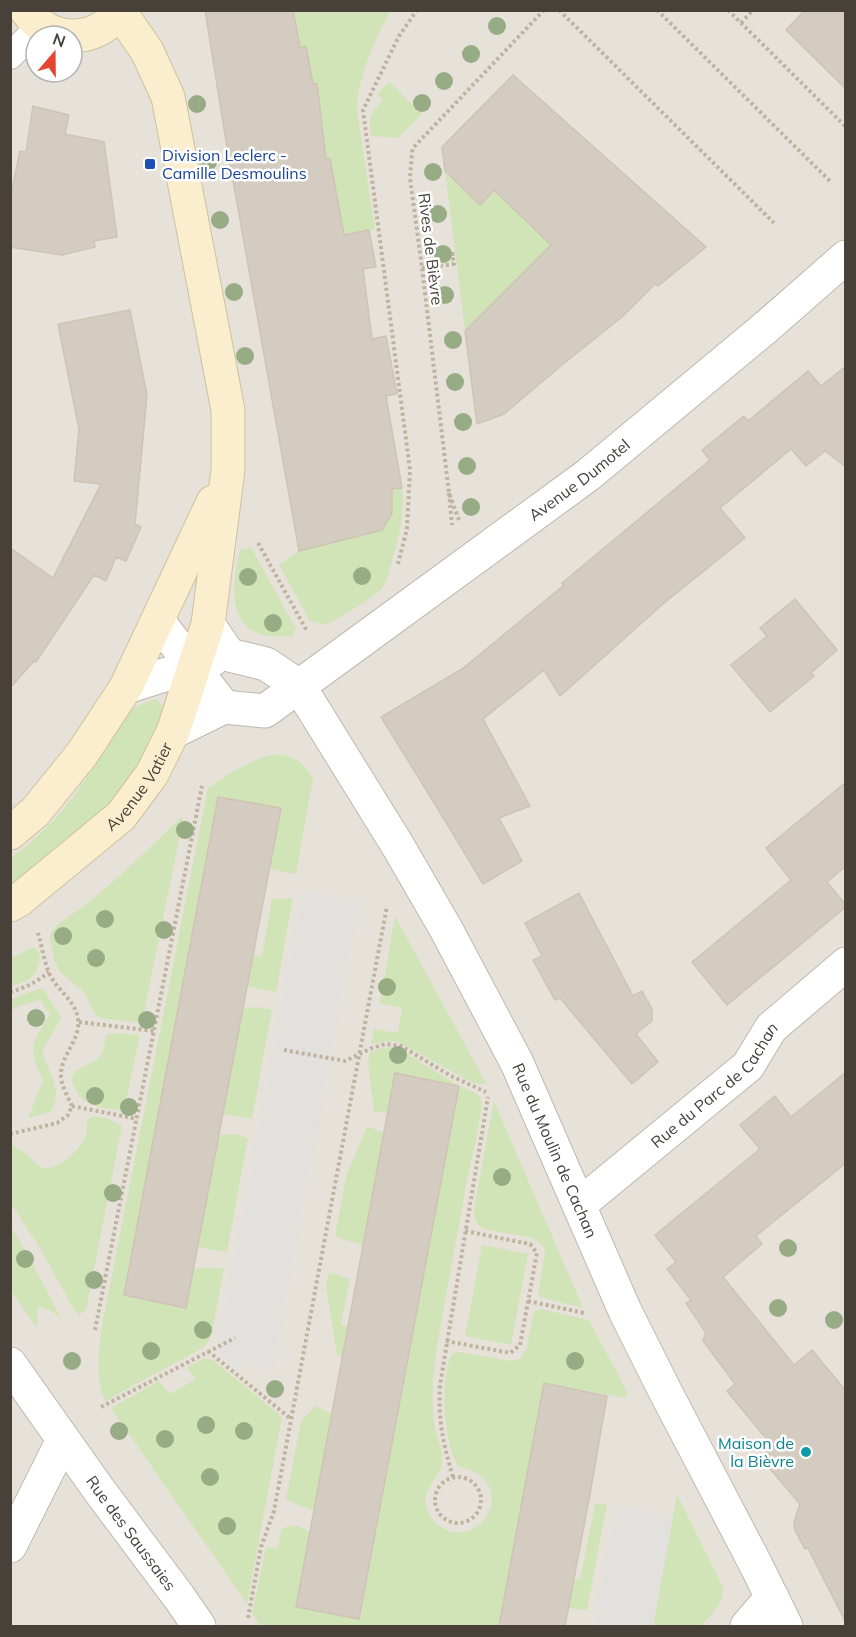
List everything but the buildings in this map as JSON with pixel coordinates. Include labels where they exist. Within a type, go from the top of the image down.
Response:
[{"type":"main road","points":[[33,18],[52,32],[66,36],[84,35],[102,29],[121,11]]},
{"type":"main road","name":"Avenue Vatier","points":[[10,905],[121,816],[152,774],[173,732],[207,624],[228,470],[228,410],[168,97],[147,51],[121,11]]},
{"type":"main road","points":[[10,833],[34,812],[82,754],[126,687],[228,470]]},
{"type":"street","name":"Avenue Dumotel","points":[[225,707],[265,711],[588,475],[846,257]]},
{"type":"street","points":[[158,621],[225,707],[173,732]]},
{"type":"street","points":[[207,624],[228,655]]},
{"type":"street","points":[[126,687],[228,655],[266,664],[299,686]]},
{"type":"street","name":"Rue du Moulin de Cachan","points":[[299,686],[446,929],[517,1063],[625,1311],[786,1626]]},
{"type":"street","name":"Rue du Parc de Cachan","points":[[579,1205],[748,1066],[771,1028],[846,964]]},
{"type":"street","name":"Rue des Saussaies","points":[[10,1364],[199,1626]]},
{"type":"street","points":[[10,1546],[63,1440]]},
{"type":"street","points":[[747,1626],[772,1597]]},
{"type":"lane","points":[[10,56],[33,18]]},
{"type":"path","points":[[405,540],[410,471],[363,110],[399,36],[417,10]]},
{"type":"path","name":"Rives de Bièvre","points":[[459,521],[449,493],[410,178],[413,148],[544,10]]},
{"type":"path","points":[[559,10],[774,223]]},
{"type":"path","points":[[657,10],[831,182]]},
{"type":"path","points":[[728,10],[846,127]]},
{"type":"path","points":[[741,23],[753,10]]},
{"type":"path","points":[[422,268],[454,264],[452,254],[456,254]]},
{"type":"path","points":[[449,493],[452,527]]},
{"type":"path","points":[[255,539],[310,636]]},
{"type":"path","points":[[95,1330],[202,786]]},
{"type":"path","points":[[248,1618],[261,1547],[274,1511],[387,905]]},
{"type":"path","points":[[10,1134],[57,1123],[68,1115],[72,1106],[60,1078],[61,1067],[77,1033],[79,1022],[76,1008],[49,972],[36,926]]},
{"type":"path","points":[[10,992],[37,982],[49,972]]},
{"type":"path","points":[[79,1022],[154,1031]]},
{"type":"path","points":[[284,1050],[345,1061],[359,1053],[386,1044],[401,1046],[451,1076],[489,1094],[440,1384],[439,1406],[442,1437],[453,1477]]},
{"type":"path","points":[[72,1106],[137,1119]]},
{"type":"path","points":[[446,1341],[510,1353],[520,1345],[537,1253],[530,1244],[465,1231]]},
{"type":"path","points":[[528,1301],[593,1315]]},
{"type":"path","points":[[101,1407],[235,1338]]},
{"type":"path","points":[[208,1351],[291,1419]]},
{"type":"path","points":[[453,1477],[475,1482],[481,1496],[480,1510],[475,1516],[462,1523],[447,1521],[435,1504],[437,1489],[441,1483],[453,1477]]},
{"type":"shaded area","points":[[11,11],[845,11],[845,1626],[11,1626]]},
{"type":"shaded area","points":[[302,891],[360,901],[273,1371],[241,1365],[239,1371],[216,1352]]},
{"type":"shaded area","points":[[615,1506],[673,1516],[653,1626],[593,1626]]},
{"type":"green space","points":[[293,11],[390,11],[364,71],[357,110],[375,230],[344,235],[330,159],[326,160],[317,84],[313,84],[306,47],[300,48]]},
{"type":"green space","points":[[389,82],[422,114],[398,138],[371,136],[371,116],[383,101],[377,94]]},
{"type":"green space","points":[[445,171],[480,204],[494,190],[565,243],[538,258],[465,331]]},
{"type":"green space","points":[[402,488],[400,529],[383,587],[350,612],[329,623],[310,621],[279,565],[299,551],[372,533],[370,523],[392,513],[392,489]]},
{"type":"green space","points":[[251,547],[296,629],[292,636],[267,636],[251,630],[237,611],[234,587],[237,562],[240,550]]},
{"type":"green space","points":[[156,699],[164,710],[156,739],[111,806],[11,884],[11,858],[41,833],[67,805],[120,722],[141,704]]},
{"type":"green space","points":[[276,754],[298,761],[313,778],[296,874],[270,869],[281,808],[218,797],[124,1294],[186,1307],[194,1269],[207,1267],[224,1269],[211,1337],[203,1348],[105,1401],[98,1373],[102,1325],[208,788],[249,763]]},
{"type":"green space","points":[[181,817],[183,820],[142,1023],[101,1018],[94,1012],[83,992],[58,968],[50,935],[60,923],[122,873]]},
{"type":"green space","points":[[293,898],[276,992],[247,986],[253,955],[262,956],[272,899]]},
{"type":"green space","points":[[395,916],[486,1083],[473,1083],[398,1042],[371,1044],[374,1029],[398,1033],[402,1008],[380,1003]]},
{"type":"green space","points":[[33,947],[40,958],[36,971],[28,979],[11,986],[11,958]]},
{"type":"green space","points":[[43,989],[61,1017],[43,1050],[56,1091],[56,1098],[50,1112],[28,1118],[43,1080],[35,1060],[33,1046],[50,1015],[40,1000],[19,1006],[11,1011],[11,999]]},
{"type":"green space","points":[[258,1007],[272,1010],[252,1119],[223,1114],[243,1008]]},
{"type":"green space","points":[[107,1034],[140,1035],[124,1111],[99,1107],[86,1101],[75,1089],[71,1080],[74,1072],[98,1059]]},
{"type":"green space","points":[[394,1047],[459,1086],[395,1073],[388,1113],[374,1112],[368,1063],[370,1052]]},
{"type":"green space","points":[[459,1086],[475,1092],[482,1104],[435,1364],[433,1413],[442,1463],[426,1496],[430,1515],[437,1524],[449,1531],[462,1532],[473,1529],[482,1522],[489,1512],[492,1500],[490,1488],[482,1477],[474,1471],[458,1466],[449,1443],[444,1394],[445,1378],[452,1354],[461,1352],[510,1361],[520,1359],[527,1348],[533,1314],[541,1309],[589,1320],[627,1392],[626,1398],[544,1383],[499,1626],[261,1626],[252,1614],[266,1547],[278,1548],[281,1529],[293,1525],[310,1532],[296,1606],[360,1619]]},
{"type":"green space","points":[[494,1101],[583,1308],[540,1297],[538,1294],[545,1253],[539,1242],[532,1238],[484,1229],[476,1220],[474,1208]]},
{"type":"green space","points":[[93,1116],[109,1119],[122,1126],[86,1310],[79,1315],[11,1204],[11,1144],[41,1167],[54,1167],[61,1164],[78,1148],[86,1135],[88,1119]]},
{"type":"green space","points":[[367,1126],[384,1133],[363,1245],[335,1235],[347,1174]]},
{"type":"green space","points":[[234,1134],[248,1138],[227,1252],[198,1247],[219,1135]]},
{"type":"green space","points":[[11,1227],[62,1320],[53,1312],[40,1307],[37,1309],[36,1327],[11,1291]]},
{"type":"green space","points":[[482,1245],[528,1254],[511,1345],[465,1336]]},
{"type":"green space","points":[[329,1272],[350,1279],[341,1325],[348,1327],[342,1356],[337,1355],[326,1286]]},
{"type":"green space","points":[[203,1358],[213,1360],[282,1417],[247,1604],[111,1408],[159,1381],[170,1394],[196,1379],[187,1368]]},
{"type":"green space","points":[[315,1406],[332,1414],[314,1510],[286,1499],[301,1421]]},
{"type":"green space","points":[[677,1494],[723,1587],[722,1599],[701,1626],[653,1626]]},
{"type":"green space","points":[[595,1504],[607,1504],[587,1610],[568,1608],[574,1579],[580,1579]]},
{"type":"place","name":"Division Leclerc - Camille Desmoulins","points":[[150,164]]},
{"type":"place","name":"Maison de la Bièvre","points":[[806,1452]]}]
